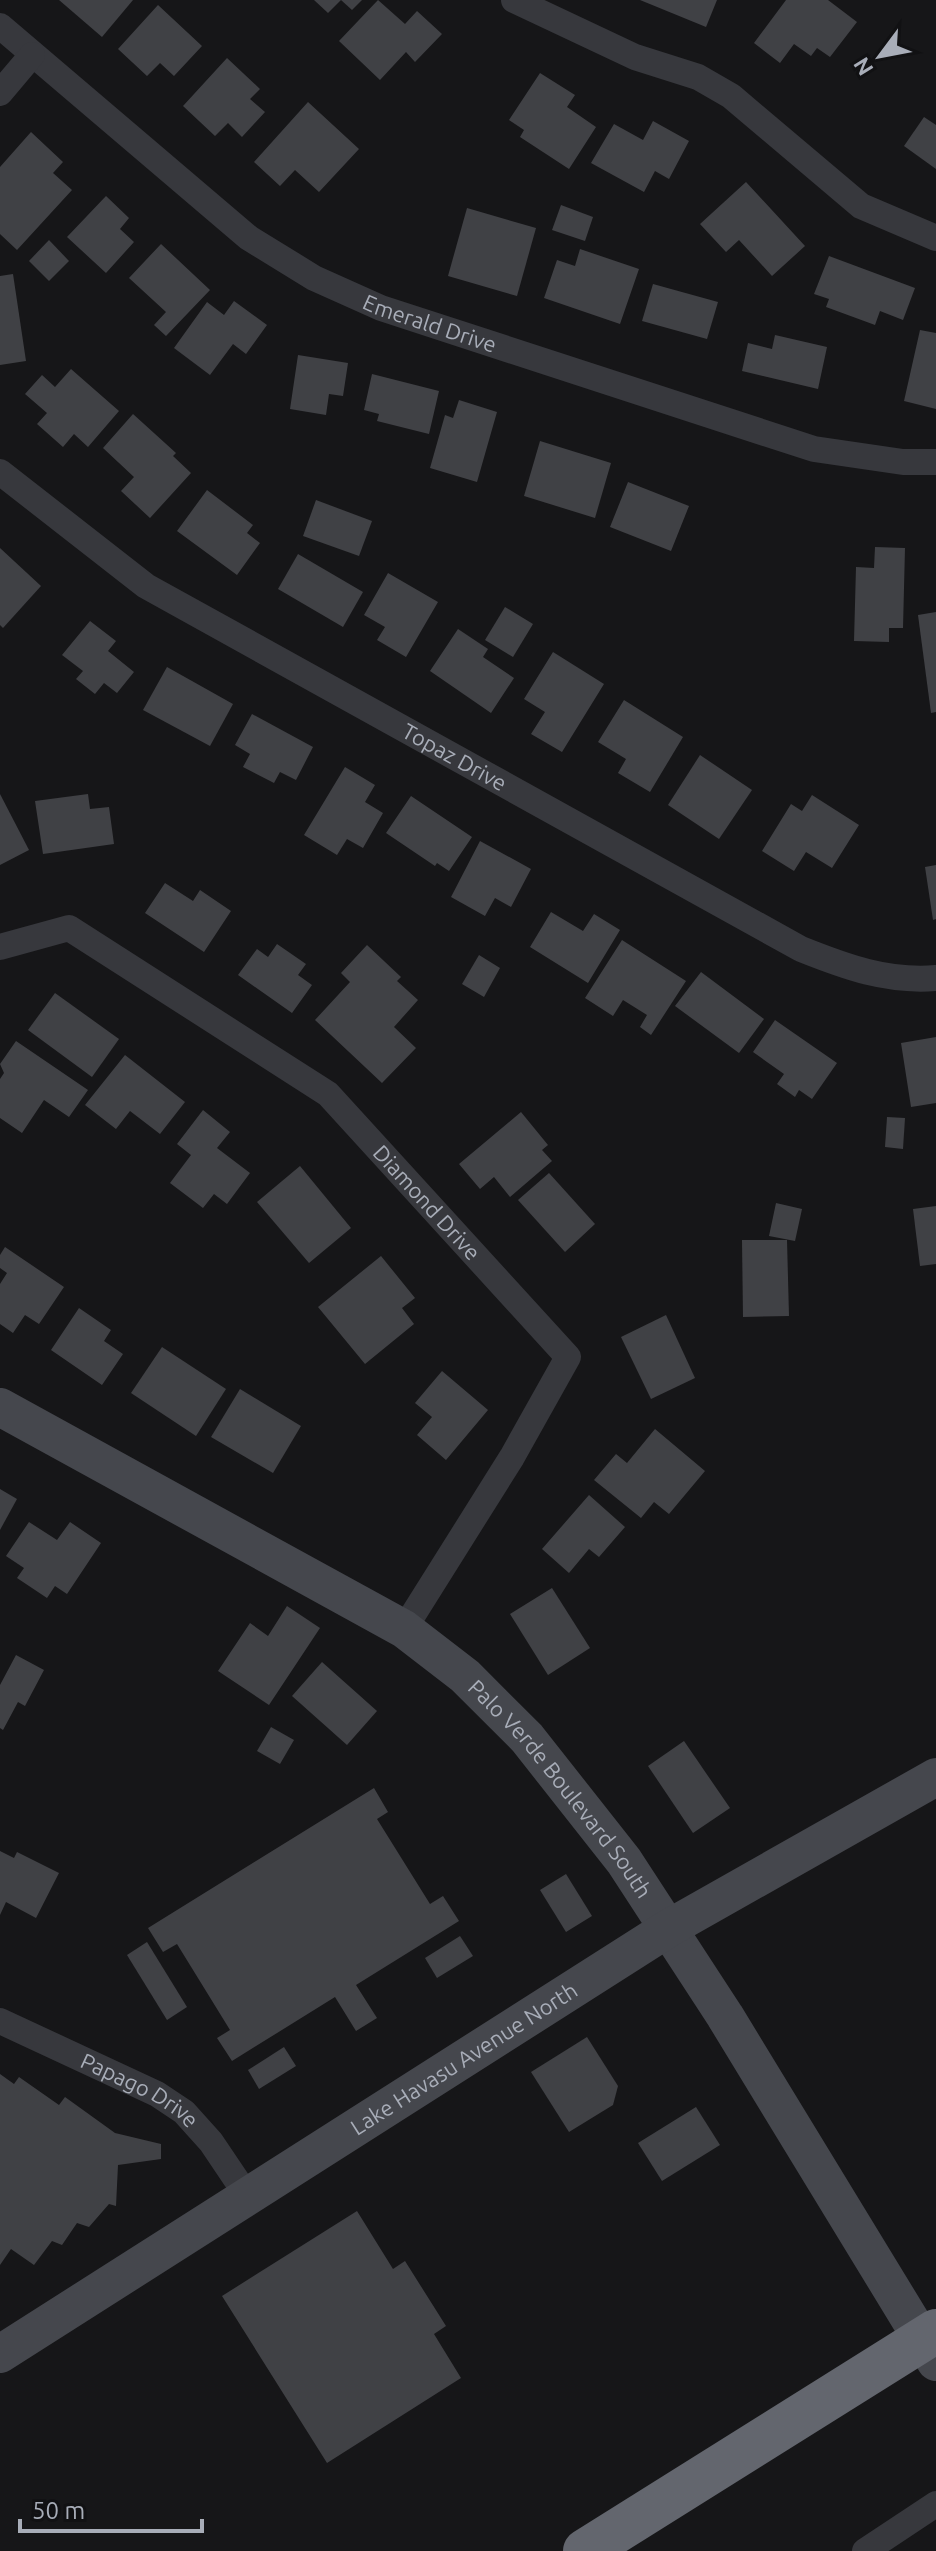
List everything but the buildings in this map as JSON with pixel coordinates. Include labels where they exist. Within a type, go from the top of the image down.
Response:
[{"type":"highway","points":[[585,2551],[931,2344]]},
{"type":"main road","name":"Palo Verde Boulevard South","points":[[0,1407],[404,1629],[465,1676],[527,1738],[605,1835],[669,1928],[931,2344]]},
{"type":"main road","name":"Lake Havasu Avenue North","points":[[0,2354],[669,1928],[936,1777]]},
{"type":"street","points":[[514,0],[635,57],[698,77],[731,96],[861,206],[936,238]]},
{"type":"street","name":"Emerald Drive","points":[[0,26],[249,238],[314,278],[381,308],[814,449],[903,462],[936,462]]},
{"type":"street","points":[[0,93],[32,55]]},
{"type":"street","name":"Topaz Drive","points":[[0,472],[146,586],[801,949],[855,971],[909,980],[936,978]]},
{"type":"street","name":"Diamond Drive","points":[[0,947],[69,928],[328,1094],[568,1357],[512,1457],[404,1629]]},
{"type":"street","name":"Papago Drive","points":[[0,2021],[157,2094],[184,2112],[211,2142],[248,2197]]},
{"type":"street","points":[[865,2551],[936,2504]]}]
